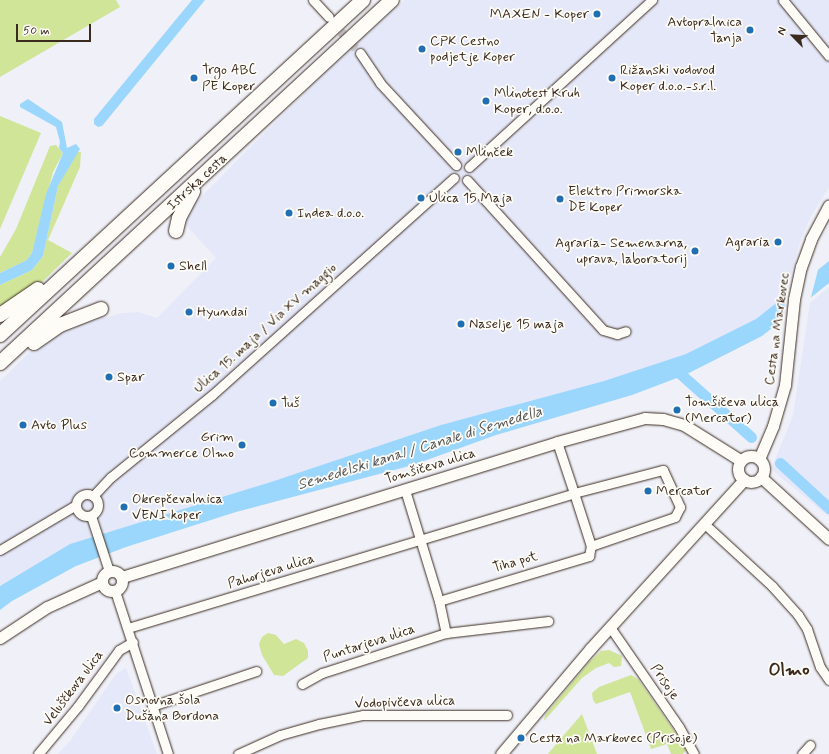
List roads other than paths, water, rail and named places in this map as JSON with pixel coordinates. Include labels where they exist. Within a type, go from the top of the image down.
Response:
[{"type":"highway","name":"Istrska cesta","points":[[0,335],[363,0]]},
{"type":"highway","name":"Istrska cesta","points":[[0,364],[392,0]]},
{"type":"highway","points":[[176,231],[181,213],[203,176]]},
{"type":"highway","points":[[0,315],[17,305],[54,274],[70,270]]},
{"type":"highway","points":[[0,364],[21,354],[60,325],[101,309]]},
{"type":"street","points":[[313,0],[328,18]]},
{"type":"street","points":[[469,167],[652,0]]},
{"type":"street","points":[[783,0],[829,56]]},
{"type":"street","points":[[360,53],[380,83],[456,165]]},
{"type":"street","points":[[467,180],[458,181],[454,178],[452,171],[456,165],[462,163],[469,167]]},
{"type":"street","points":[[467,180],[470,174],[469,167]]},
{"type":"street","name":"Ulica 15. maja / Via XV maggio","points":[[0,550],[76,505],[82,495],[93,496],[111,477],[212,395],[454,178]]},
{"type":"street","points":[[467,180],[604,330],[617,334],[626,331]]},
{"type":"street","name":"Cesta na Markovec","points":[[759,459],[779,408],[794,299],[801,267],[811,239],[829,205]]},
{"type":"street","name":"Tomšičeva ulica","points":[[122,577],[557,442],[645,418],[663,419],[698,431],[740,460]]},
{"type":"street","points":[[557,442],[591,546]]},
{"type":"street","points":[[747,456],[759,459],[764,467],[761,477],[753,482],[744,480],[738,471],[740,460],[747,456]]},
{"type":"street","name":"Pahorjeva ulica","points":[[128,628],[574,493],[663,470],[680,506],[675,517],[591,546]]},
{"type":"street","points":[[761,477],[829,539]]},
{"type":"street","points":[[501,754],[532,714],[744,480]]},
{"type":"street","points":[[405,490],[439,601],[446,633]]},
{"type":"street","points":[[91,516],[98,506],[93,496]]},
{"type":"street","points":[[76,505],[81,515],[91,516]]},
{"type":"street","points":[[91,516],[109,571]]},
{"type":"street","points":[[709,528],[772,586],[798,614],[807,629],[827,677]]},
{"type":"street","name":"Tiha pot","points":[[439,601],[589,556],[591,546]]},
{"type":"street","points":[[109,571],[117,571],[122,577],[121,587],[115,591],[105,588],[102,582],[103,575],[109,571]]},
{"type":"street","points":[[0,638],[47,607],[102,582]]},
{"type":"street","points":[[115,591],[133,642],[168,754]]},
{"type":"street","name":"Puntarjeva ulica","points":[[302,684],[322,673],[446,633],[548,621]]},
{"type":"street","name":"Prisoje","points":[[610,628],[679,727],[694,754]]},
{"type":"street","name":"Veluščkova ulica","points":[[38,754],[78,706],[119,650],[133,642]]},
{"type":"street","points":[[152,706],[256,671]]},
{"type":"street","name":"Vodopivčeva ulica","points":[[238,754],[280,736],[319,724],[363,715],[507,715]]},
{"type":"street","points":[[802,754],[810,745]]},
{"type":"water","points":[[192,0],[205,0],[102,126],[98,127],[94,124],[94,119]]},
{"type":"water","points":[[28,99],[62,122],[67,148],[76,144],[80,149],[58,186],[43,256],[32,270],[0,285],[0,273],[27,260],[32,253],[46,194],[63,153],[59,148],[60,142],[56,127],[20,107],[20,104]]},
{"type":"water","name":"Semedelski kanal / Canale di Semedella","points":[[829,261],[829,283],[814,295],[762,336],[685,375],[632,395],[496,435],[413,465],[236,512],[126,547],[76,566],[12,601],[0,610],[0,586],[70,544],[274,481],[441,425],[604,381],[686,354],[756,319]]},
{"type":"waterway","points":[[675,369],[751,437]]},
{"type":"waterway","points":[[780,463],[829,508]]},
{"type":"tunnel","points":[[332,21],[360,53]]},
{"type":"place","name":"MAXEN - Koper","points":[[597,14]]},
{"type":"place","name":"Avtopralnica Tanja","points":[[750,30]]},
{"type":"place","name":"CPK Cestno podjetje Koper","points":[[422,49]]},
{"type":"place","name":"Trgo ABC PE Koper","points":[[194,78]]},
{"type":"place","name":"Rižanski vodovod Koper d.o.o.-s.r.l.","points":[[612,78]]},
{"type":"place","name":"Mlinotest Kruh Koper, d.o.o.","points":[[486,101]]},
{"type":"place","name":"Mlinček","points":[[458,152]]},
{"type":"place","name":"Ulica 15 Maja","points":[[421,198]]},
{"type":"place","name":"Elektro Primorska DE Koper","points":[[560,199]]},
{"type":"place","name":"Indea d.o.o.","points":[[289,213]]},
{"type":"place","name":"Agraria","points":[[778,242]]},
{"type":"place","name":"Agraria- Semenarna, uprava, laboratorij","points":[[695,251]]},
{"type":"place","name":"Shell","points":[[171,266]]},
{"type":"place","name":"Hyundai","points":[[189,312]]},
{"type":"place","name":"Naselje 15 maja","points":[[461,324]]},
{"type":"place","name":"Spar","points":[[109,377]]},
{"type":"place","name":"Tuš","points":[[273,403]]},
{"type":"place","name":"Tomšičeva ulica (Mercator)","points":[[677,410]]},
{"type":"place","name":"Avto Plus","points":[[23,425]]},
{"type":"place","name":"Grim Commerce Olmo","points":[[242,445]]},
{"type":"place","name":"Mercator","points":[[648,491]]},
{"type":"place","name":"Okrepčevalnica VENI koper","points":[[124,507]]},
{"type":"place","name":"Osnovna šola Dušana Bordona","points":[[117,708]]},
{"type":"place","name":"Cesta na Markovec (Prisoje)","points":[[521,738]]},
{"type":"district","name":"Olmo","points":[[789,670]]}]
